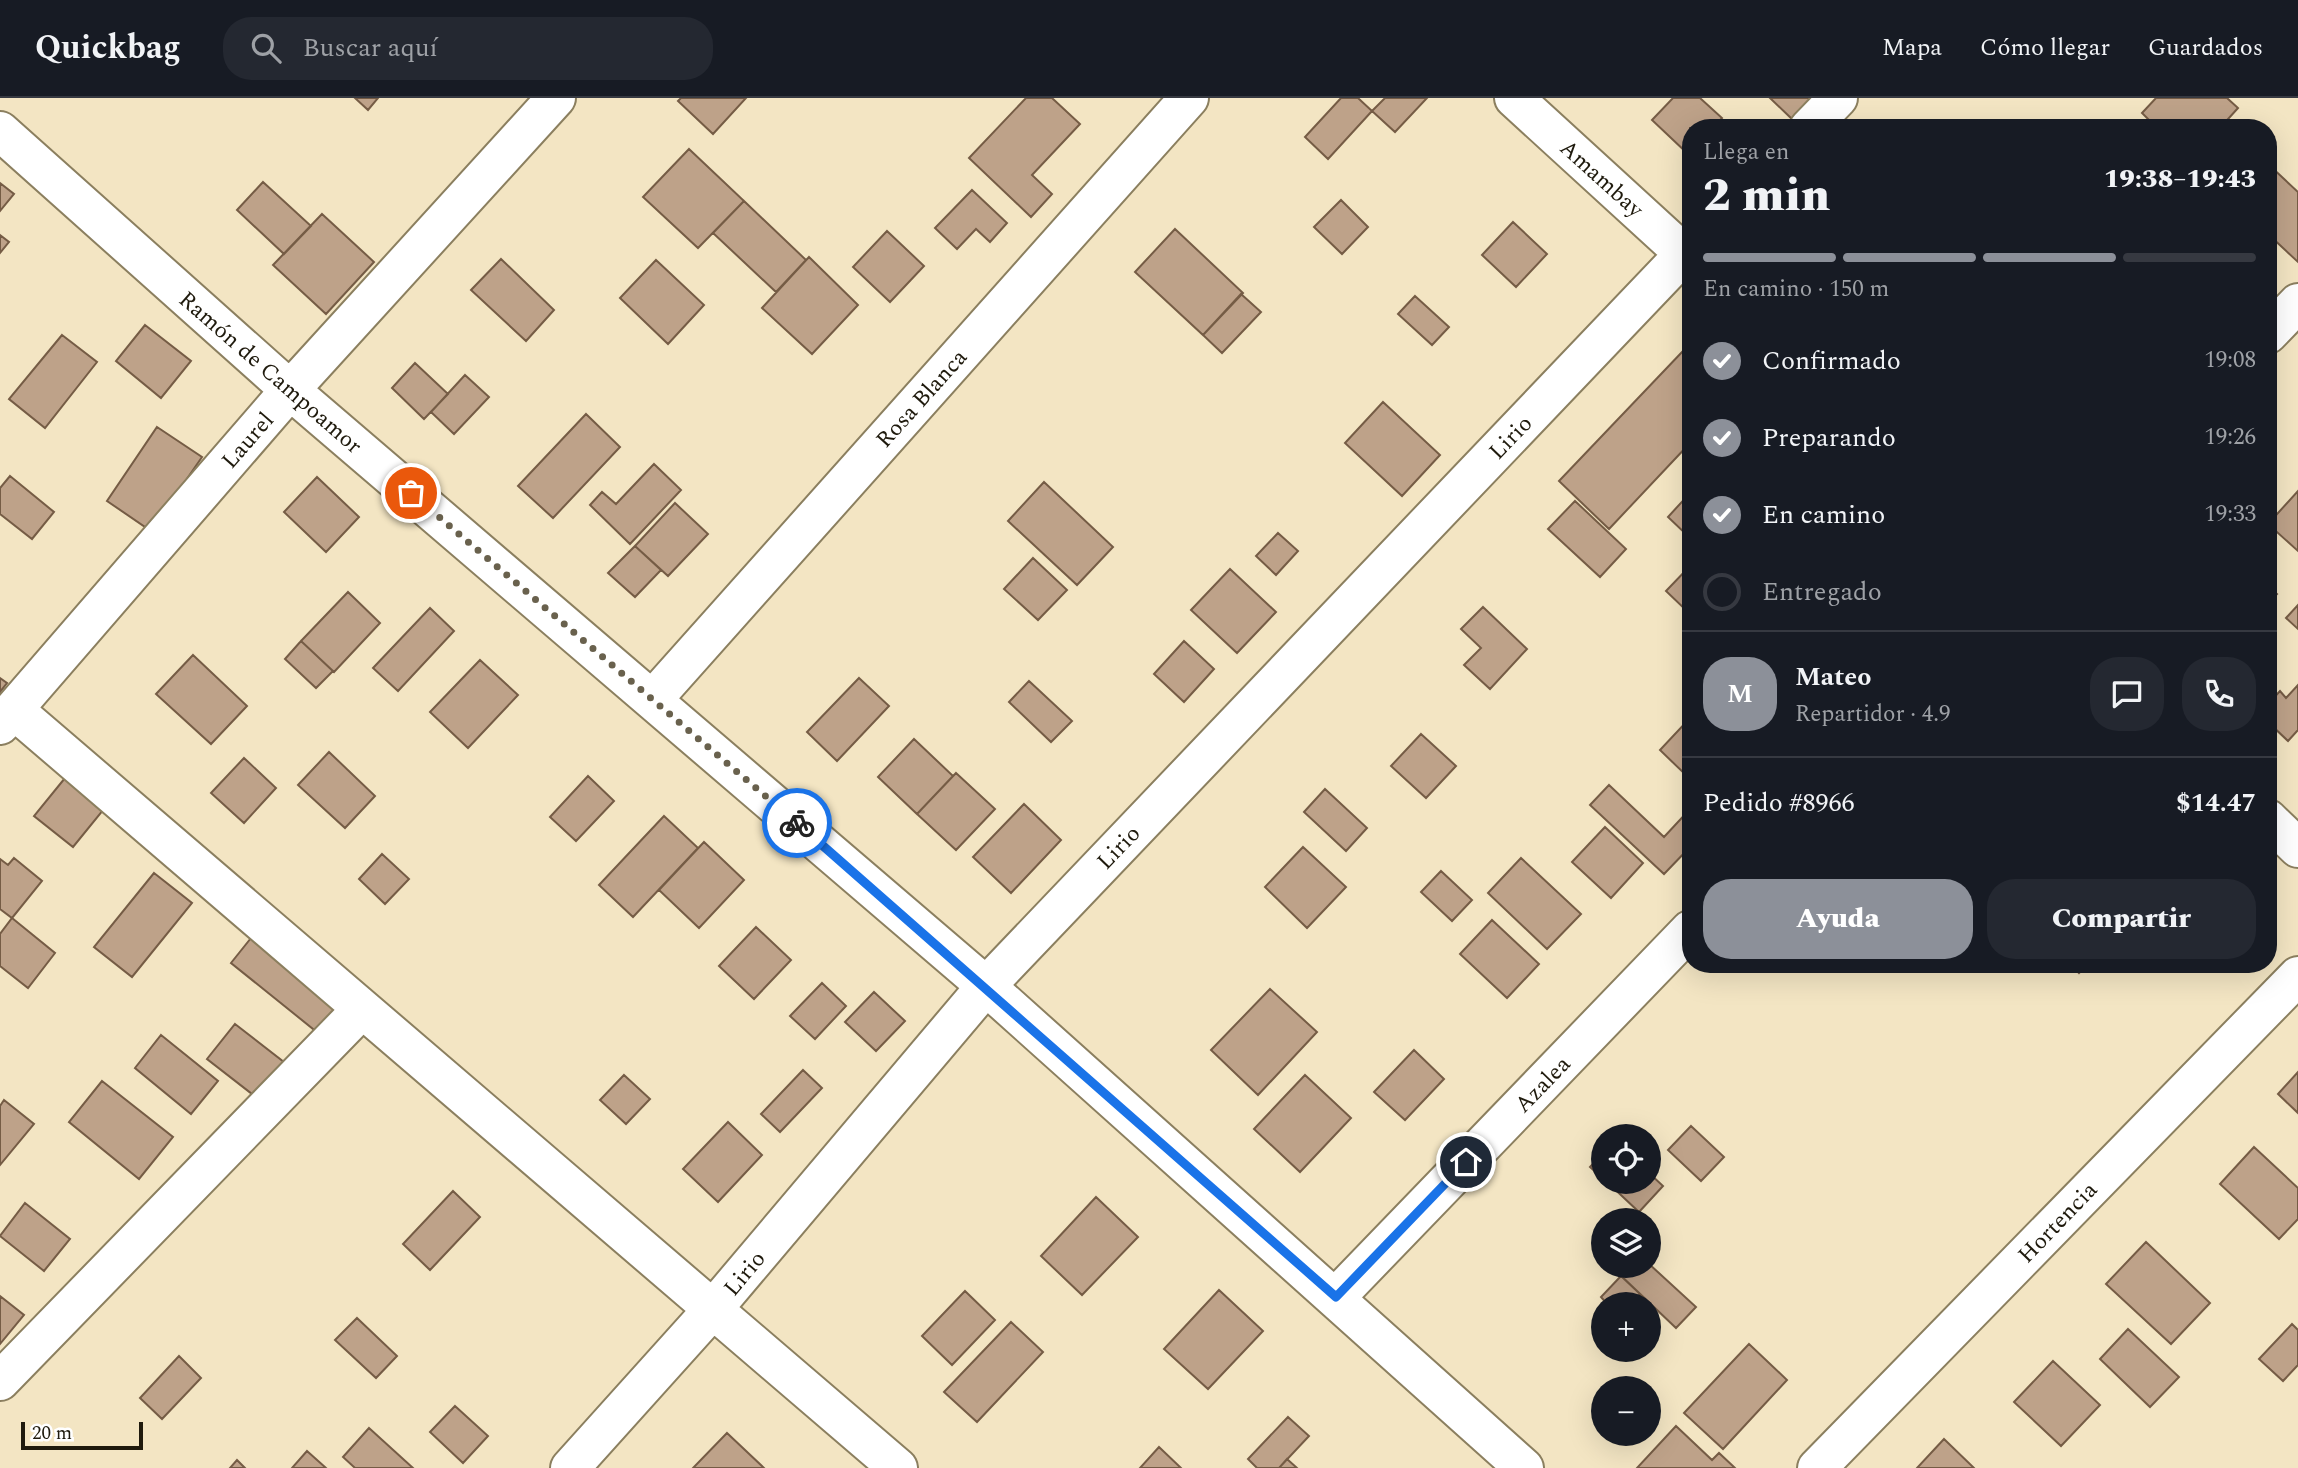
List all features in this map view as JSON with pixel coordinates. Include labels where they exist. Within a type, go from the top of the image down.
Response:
[{"type":"street","name":"Laurel","points":[[7,717],[290,390],[556,98]]},
{"type":"street","name":"Rosa Blanca","points":[[653,699],[1189,98]]},
{"type":"street","name":"Amambay","points":[[1514,98],[1682,248]]},
{"type":"street","points":[[1818,119],[1838,98]]},
{"type":"street","name":"Ramón de Campoamor","points":[[0,131],[290,390],[986,986],[1524,1468]]},
{"type":"street","name":"Lirio","points":[[570,1468],[713,1309],[986,986],[1682,261]]},
{"type":"street","points":[[2277,325],[2298,303]]},
{"type":"street","points":[[7,717],[362,1009],[898,1468]]},
{"type":"street","points":[[2277,828],[2298,848]]},
{"type":"street","name":"Azalea","points":[[1336,1297],[1682,938]]},
{"type":"street","name":"Hortencia","points":[[1817,1468],[2298,976]]},
{"type":"street","points":[[0,1381],[362,1009]]},
{"type":"building","points":[[355,98],[378,98],[368,110]]},
{"type":"building","points":[[681,98],[746,98],[713,134],[678,101]]},
{"type":"building","points":[[1026,98],[1052,98],[1080,124],[1032,175],[1052,194],[1031,217],[969,158]]},
{"type":"building","points":[[1341,98],[1358,98],[1372,111],[1328,159],[1305,137]]},
{"type":"building","points":[[1385,98],[1427,98],[1395,132],[1372,111]]},
{"type":"building","points":[[1673,98],[1700,98],[1722,118],[1682,119],[1682,148],[1652,120]]},
{"type":"building","points":[[1770,98],[1815,98],[1794,119]]},
{"type":"building","points":[[2156,98],[2227,98],[2238,108],[2228,119],[2148,119],[2142,113]]},
{"type":"building","points":[[689,149],[744,201],[698,248],[643,197]]},
{"type":"building","points":[[2277,172],[2298,192],[2298,262],[2277,242]]},
{"type":"building","points":[[263,182],[311,226],[284,254],[237,210]]},
{"type":"building","points":[[0,183],[14,194],[0,211]]},
{"type":"building","points":[[972,190],[1007,223],[990,242],[976,229],[957,249],[935,228]]},
{"type":"building","points":[[1341,200],[1368,227],[1342,254],[1314,227]]},
{"type":"building","points":[[744,201],[806,260],[776,292],[713,233]]},
{"type":"building","points":[[322,214],[374,262],[326,314],[273,265]]},
{"type":"building","points":[[1513,222],[1547,254],[1516,287],[1482,255]]},
{"type":"building","points":[[1175,229],[1243,293],[1203,335],[1135,272]]},
{"type":"building","points":[[887,231],[924,266],[890,302],[853,267]]},
{"type":"building","points":[[0,235],[9,242],[0,253]]},
{"type":"building","points":[[809,257],[858,305],[812,354],[762,308]]},
{"type":"building","points":[[501,259],[554,310],[526,341],[471,290]]},
{"type":"building","points":[[656,260],[704,305],[668,344],[620,298]]},
{"type":"building","points":[[1241,294],[1261,312],[1222,353],[1203,335]]},
{"type":"building","points":[[1415,296],[1449,327],[1432,345],[1398,314]]},
{"type":"building","points":[[145,325],[191,361],[161,398],[116,361]]},
{"type":"building","points":[[62,335],[97,362],[45,428],[9,399]]},
{"type":"building","points":[[1682,352],[1682,451],[1609,529],[1559,481]]},
{"type":"building","points":[[415,363],[448,394],[424,419],[392,388]]},
{"type":"building","points":[[465,375],[489,397],[454,434],[431,412]]},
{"type":"building","points":[[1383,402],[1440,455],[1402,496],[1345,443]]},
{"type":"building","points":[[586,414],[620,447],[553,518],[518,486]]},
{"type":"building","points":[[157,427],[202,457],[151,531],[107,501]]},
{"type":"building","points":[[654,464],[681,490],[630,544],[590,505],[602,492],[616,504]]},
{"type":"building","points":[[10,476],[54,512],[32,539],[0,514],[0,488]]},
{"type":"building","points":[[317,477],[359,517],[326,552],[284,512]]},
{"type":"building","points":[[1044,482],[1113,547],[1077,585],[1008,521]]},
{"type":"building","points":[[2298,491],[2298,551],[2277,532],[2277,514]]},
{"type":"building","points":[[1575,501],[1626,549],[1600,577],[1548,529]]},
{"type":"building","points":[[1682,502],[1682,530],[1668,517]]},
{"type":"building","points":[[675,503],[708,534],[668,576],[635,546]]},
{"type":"building","points":[[1278,533],[1298,551],[1276,575],[1256,556]]},
{"type":"building","points":[[635,546],[661,570],[635,597],[608,573]]},
{"type":"building","points":[[1033,558],[1067,590],[1038,620],[1004,589]]},
{"type":"building","points":[[1230,569],[1276,612],[1237,653],[1191,610]]},
{"type":"building","points":[[1682,574],[1682,606],[1666,591]]},
{"type":"building","points":[[348,592],[380,623],[334,672],[301,641]]},
{"type":"building","points":[[2298,605],[2298,629],[2286,618]]},
{"type":"building","points":[[1483,607],[1527,649],[1490,689],[1464,665],[1481,648],[1461,629]]},
{"type":"building","points":[[430,608],[454,631],[398,691],[373,668]]},
{"type":"building","points":[[301,641],[333,671],[316,688],[285,659]]},
{"type":"building","points":[[1184,641],[1214,669],[1184,702],[1154,674]]},
{"type":"building","points":[[193,655],[247,706],[211,744],[156,694]]},
{"type":"building","points":[[480,660],[518,695],[468,748],[430,712]]},
{"type":"building","points":[[0,678],[7,683],[0,692]]},
{"type":"building","points":[[859,678],[889,706],[837,761],[807,732]]},
{"type":"building","points":[[1029,681],[1072,721],[1051,742],[1009,702]]},
{"type":"building","points":[[2298,685],[2298,730],[2288,741],[2277,731],[2277,694],[2280,691],[2286,698]]},
{"type":"building","points":[[1682,727],[1682,771],[1660,750]]},
{"type":"building","points":[[1421,734],[1456,766],[1426,798],[1391,766]]},
{"type":"building","points":[[914,739],[953,776],[917,814],[878,777]]},
{"type":"building","points":[[329,752],[375,796],[345,828],[298,785]]},
{"type":"building","points":[[244,758],[276,788],[244,823],[211,793]]},
{"type":"building","points":[[956,773],[995,809],[956,850],[917,814]]},
{"type":"building","points":[[588,776],[614,801],[576,841],[550,817]]},
{"type":"building","points":[[65,778],[104,809],[73,847],[34,816]]},
{"type":"building","points":[[1609,785],[1664,837],[1682,818],[1682,855],[1664,874],[1590,805]]},
{"type":"building","points":[[1325,789],[1367,828],[1346,851],[1304,812]]},
{"type":"building","points":[[1024,804],[1061,840],[1011,893],[973,857]]},
{"type":"building","points":[[664,816],[698,848],[633,917],[599,885]]},
{"type":"building","points":[[1605,827],[1643,863],[1611,898],[1572,862]]},
{"type":"building","points":[[704,842],[744,880],[699,928],[659,890]]},
{"type":"building","points":[[1303,847],[1346,887],[1307,928],[1265,887]]},
{"type":"building","points":[[382,854],[409,879],[385,904],[359,879]]},
{"type":"building","points":[[14,858],[42,881],[12,918],[0,909],[0,859],[8,865]]},
{"type":"building","points":[[1521,858],[1581,914],[1547,949],[1488,893]]},
{"type":"building","points":[[1441,871],[1472,900],[1452,921],[1421,892]]},
{"type":"building","points":[[154,873],[192,903],[132,977],[94,947]]},
{"type":"building","points":[[12,918],[55,953],[28,988],[0,966],[0,934]]},
{"type":"building","points":[[1492,920],[1539,964],[1507,998],[1460,954]]},
{"type":"building","points":[[756,927],[791,960],[754,999],[719,966]]},
{"type":"building","points":[[259,928],[347,997],[318,1033],[231,963]]},
{"type":"building","points":[[822,983],[846,1006],[815,1039],[790,1016]]},
{"type":"building","points":[[1270,989],[1317,1032],[1258,1095],[1211,1050]]},
{"type":"building","points":[[874,992],[905,1021],[876,1051],[845,1022]]},
{"type":"building","points":[[235,1024],[289,1066],[261,1101],[207,1059]]},
{"type":"building","points":[[161,1035],[218,1081],[191,1114],[135,1068]]},
{"type":"building","points":[[1414,1050],[1444,1079],[1405,1120],[1374,1092]]},
{"type":"building","points":[[803,1070],[822,1088],[780,1132],[761,1114]]},
{"type":"building","points":[[2298,1072],[2298,1113],[2278,1094]]},
{"type":"building","points":[[624,1075],[650,1099],[626,1124],[600,1100]]},
{"type":"building","points":[[1305,1075],[1351,1118],[1300,1172],[1254,1129]]},
{"type":"building","points":[[102,1081],[173,1137],[139,1179],[69,1122]]},
{"type":"building","points":[[4,1100],[34,1124],[0,1165],[0,1106]]},
{"type":"building","points":[[728,1122],[762,1155],[718,1202],[683,1169]]},
{"type":"building","points":[[1691,1126],[1724,1157],[1701,1181],[1668,1150]]},
{"type":"building","points":[[2254,1147],[2298,1188],[2298,1219],[2279,1239],[2220,1184]]},
{"type":"building","points":[[453,1191],[480,1217],[430,1270],[403,1244]]},
{"type":"building","points":[[1620,1194],[1656,1194],[1643,1208],[1635,1208]]},
{"type":"building","points":[[1096,1197],[1138,1237],[1082,1295],[1041,1256]]},
{"type":"building","points":[[25,1203],[70,1239],[44,1271],[0,1236]]},
{"type":"building","points":[[2146,1242],[2210,1303],[2171,1344],[2106,1284]]},
{"type":"building","points":[[1661,1275],[1696,1307],[1676,1328],[1661,1314],[1661,1292],[1638,1292],[1623,1278],[1661,1278]]},
{"type":"building","points":[[1619,1278],[1623,1278],[1638,1292],[1606,1292]]},
{"type":"building","points":[[1219,1290],[1263,1331],[1208,1389],[1164,1349]]},
{"type":"building","points":[[965,1291],[995,1320],[952,1365],[922,1336]]},
{"type":"building","points":[[0,1296],[24,1315],[0,1344]]},
{"type":"building","points":[[357,1318],[397,1356],[376,1378],[335,1340]]},
{"type":"building","points":[[1011,1322],[1043,1352],[977,1422],[944,1392]]},
{"type":"building","points":[[2292,1324],[2298,1330],[2298,1365],[2283,1381],[2259,1359]]},
{"type":"building","points":[[2128,1329],[2179,1377],[2150,1407],[2100,1359]]},
{"type":"building","points":[[1749,1344],[1787,1380],[1723,1449],[1684,1413]]},
{"type":"building","points":[[179,1356],[201,1378],[162,1419],[140,1398]]},
{"type":"building","points":[[2053,1361],[2100,1405],[2061,1446],[2014,1402]]},
{"type":"building","points":[[455,1406],[488,1436],[463,1463],[430,1432]]},
{"type":"building","points":[[1288,1417],[1309,1436],[1279,1468],[1257,1468],[1248,1459]]},
{"type":"building","points":[[1676,1426],[1712,1460],[1719,1453],[1735,1468],[1637,1468],[1657,1446],[1661,1446],[1661,1442]]},
{"type":"building","points":[[369,1428],[413,1468],[355,1468],[343,1457]]},
{"type":"building","points":[[727,1433],[764,1468],[693,1468]]},
{"type":"building","points":[[1944,1439],[1974,1468],[1917,1468]]},
{"type":"building","points":[[1159,1447],[1181,1468],[1140,1468]]},
{"type":"building","points":[[307,1451],[326,1468],[292,1468]]},
{"type":"building","points":[[1287,1459],[1297,1468],[1279,1468]]},
{"type":"building","points":[[237,1460],[245,1468],[230,1468]]},
{"type":"way so far","points":[[411,493],[797,823]]},
{"type":"route","points":[[797,823],[986,986],[1336,1297],[1466,1162]]}]
